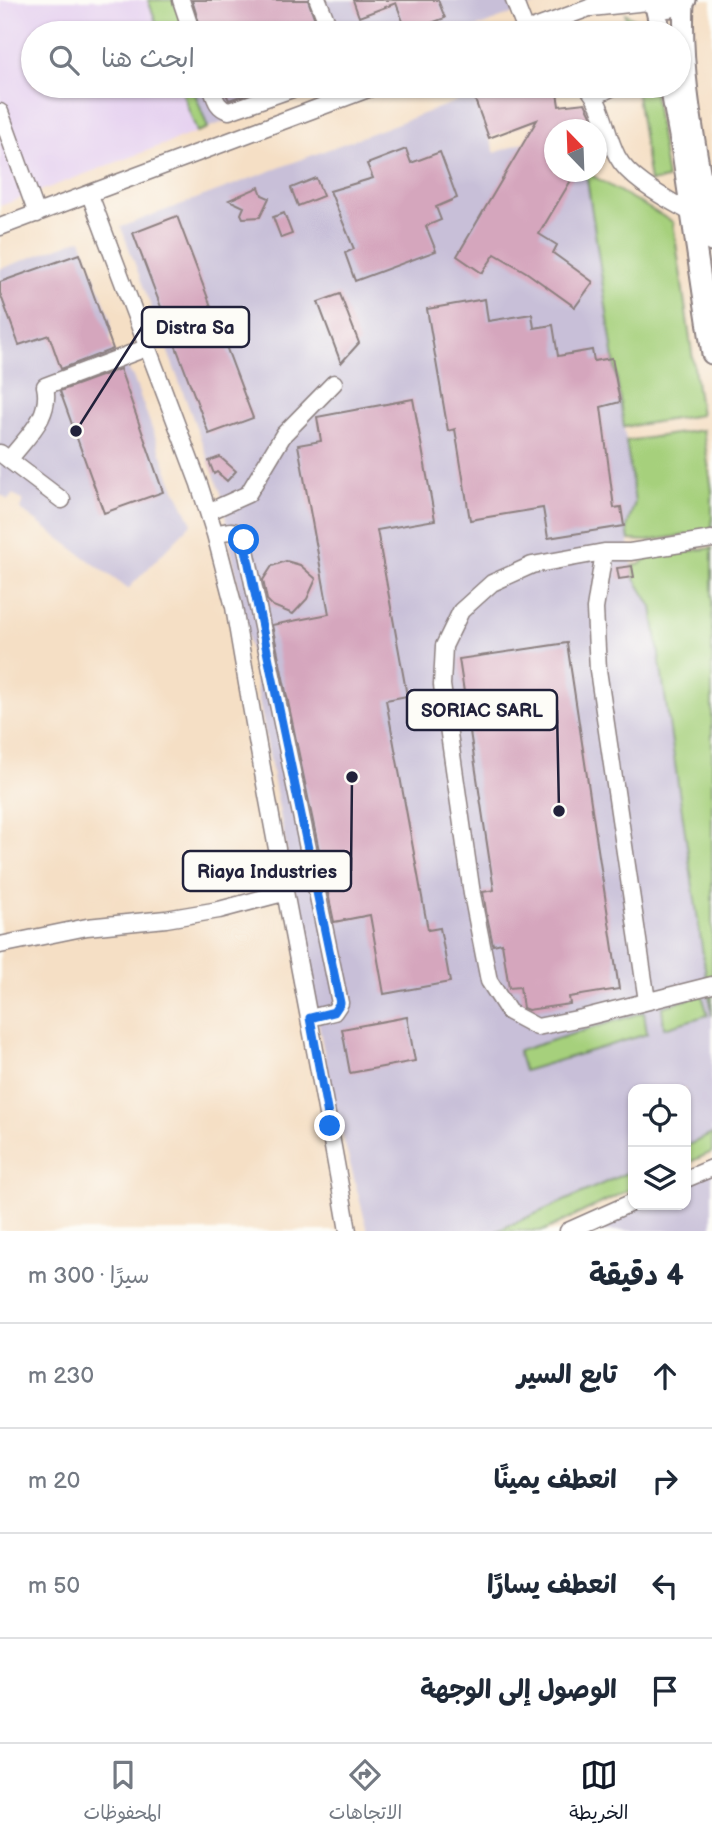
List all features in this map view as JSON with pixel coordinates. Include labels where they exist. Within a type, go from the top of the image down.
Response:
[{"type":"main road","points":[[649,3],[664,9],[685,1]]},
{"type":"main road","points":[[685,1],[685,21]]},
{"type":"main road","points":[[649,3],[656,21]]},
{"type":"main road","points":[[691,92],[706,164],[712,242]]},
{"type":"main road","points":[[672,98],[712,354]]},
{"type":"street","points":[[181,0],[188,21]]},
{"type":"street","points":[[318,0],[326,21]]},
{"type":"street","points":[[514,0],[520,21]]},
{"type":"street","points":[[568,21],[596,4],[649,3]]},
{"type":"street","points":[[215,98],[224,110],[229,111],[266,98]]},
{"type":"street","points":[[0,228],[342,98]]},
{"type":"street","points":[[595,98],[602,110],[619,160],[655,191],[691,214]]},
{"type":"street","points":[[0,112],[37,214]]},
{"type":"street","points":[[90,195],[208,512],[234,607],[283,893],[310,1018],[348,1231]]},
{"type":"street","points":[[62,500],[4,456],[43,417],[47,405],[45,386],[146,348]]},
{"type":"street","points":[[208,512],[248,494],[284,435],[334,383]]},
{"type":"street","points":[[215,534],[237,531],[244,540],[340,1003],[334,1012],[310,1018]]},
{"type":"street","points":[[712,539],[630,552],[604,552],[532,565],[492,583],[461,611],[444,646],[442,685],[472,894],[489,981],[509,1012],[537,1027],[712,985]]},
{"type":"street","points":[[604,552],[595,609],[598,670],[648,1001]]},
{"type":"street","points":[[0,945],[87,927],[166,919],[219,910],[283,893]]},
{"type":"street","points":[[691,1177],[712,1168]]},
{"type":"street","points":[[568,1231],[628,1204]]},
{"type":"shaded area","points":[[0,0],[148,0],[156,21],[21,21],[21,98],[184,98],[197,132],[0,206]]},
{"type":"shaded area","points":[[148,0],[549,0],[493,21],[156,21]]},
{"type":"shaded area","points":[[184,98],[289,98],[197,132]]},
{"type":"shaded area","points":[[465,98],[474,98],[495,153],[524,142],[544,154],[544,182],[587,182],[635,502],[627,527],[632,566],[634,577],[652,606],[712,1016],[712,1134],[691,1144],[691,1084],[628,1084],[628,1172],[497,1231],[368,1231],[332,1096],[221,493],[121,227]]},
{"type":"shaded area","points":[[81,239],[111,320],[111,344],[119,367],[125,365],[133,377],[173,485],[192,523],[128,589],[21,510],[23,501],[13,494],[8,500],[0,494],[0,269]]},
{"type":"shaded area","points":[[712,1161],[712,1231],[565,1231],[628,1207],[628,1210],[691,1210],[691,1172]]},
{"type":"green space","points":[[148,0],[174,0],[181,21],[156,21]]},
{"type":"green space","points":[[625,13],[638,21],[626,21]]},
{"type":"green space","points":[[184,98],[197,98],[208,128],[197,132]]},
{"type":"green space","points":[[637,98],[655,98],[667,179],[650,182]]},
{"type":"green space","points":[[587,182],[603,182],[673,222],[701,415],[624,427]]},
{"type":"green space","points":[[703,430],[712,490],[712,531],[647,541],[629,540],[627,527],[635,502],[626,441]]},
{"type":"green space","points":[[712,548],[712,1016],[652,607],[634,577],[632,566],[649,557]]},
{"type":"green space","points":[[702,995],[708,1015],[664,1028],[662,1007]]},
{"type":"green space","points":[[644,1012],[647,1034],[524,1071],[518,1051]]},
{"type":"green space","points":[[712,1134],[712,1152],[691,1162],[691,1144]]},
{"type":"green space","points":[[628,1172],[628,1190],[543,1231],[497,1231]]},
{"type":"building","points":[[192,0],[308,0],[315,21],[198,21]]},
{"type":"building","points":[[353,0],[438,0],[445,18],[437,21],[403,21],[396,3],[359,17]]},
{"type":"building","points":[[474,98],[558,98],[559,106],[585,103],[593,119],[544,119],[544,182],[570,182],[539,234],[557,245],[553,253],[593,282],[575,307],[526,272],[495,254],[482,273],[457,256],[537,120],[489,138]]},
{"type":"building","points":[[406,149],[411,163],[440,152],[457,198],[436,207],[441,220],[426,226],[436,251],[355,281],[345,253],[354,249],[330,191],[373,178],[367,164]]},
{"type":"building","points":[[316,178],[323,196],[298,206],[291,188]]},
{"type":"building","points":[[259,187],[262,195],[269,198],[260,217],[243,218],[241,214],[244,207],[229,200]]},
{"type":"building","points":[[284,213],[292,234],[281,238],[273,217]]},
{"type":"building","points":[[177,216],[253,418],[209,434],[133,233]]},
{"type":"building","points":[[79,254],[113,349],[61,369],[49,335],[19,345],[0,293],[0,282]]},
{"type":"building","points":[[340,294],[359,343],[341,363],[318,302]]},
{"type":"building","points":[[485,299],[488,321],[532,314],[534,328],[553,325],[558,356],[592,350],[594,361],[612,358],[620,402],[601,407],[614,508],[621,507],[624,526],[548,538],[543,508],[470,520],[455,429],[448,431],[427,309]]},
{"type":"building","points":[[120,369],[163,492],[104,513],[60,391]]},
{"type":"building","points":[[413,399],[435,520],[377,530],[407,696],[386,700],[428,930],[440,928],[450,982],[384,994],[370,915],[334,922],[272,625],[329,614],[298,445],[321,441],[317,417]]},
{"type":"building","points":[[220,457],[236,471],[227,481],[217,472],[214,474],[209,461]]},
{"type":"building","points":[[286,561],[300,565],[316,579],[307,599],[293,614],[273,606],[267,600],[263,580],[272,566]]},
{"type":"building","points":[[632,566],[634,577],[619,579],[617,568]]},
{"type":"building","points":[[567,643],[619,989],[569,997],[570,1004],[528,1010],[523,1008],[520,987],[509,988],[502,943],[493,945],[486,911],[483,892],[494,890],[459,659]]},
{"type":"building","points":[[407,1017],[415,1061],[350,1073],[342,1029]]},
{"type":"place","name":"Distra Sa","points":[[76,431]]},
{"type":"place","name":"Riaya Industries","points":[[352,777]]},
{"type":"place","name":"SORIAC SARL","points":[[559,811]]},
{"type":"route","points":[[244,540],[340,1003],[334,1012],[310,1018],[330,1126]]}]
